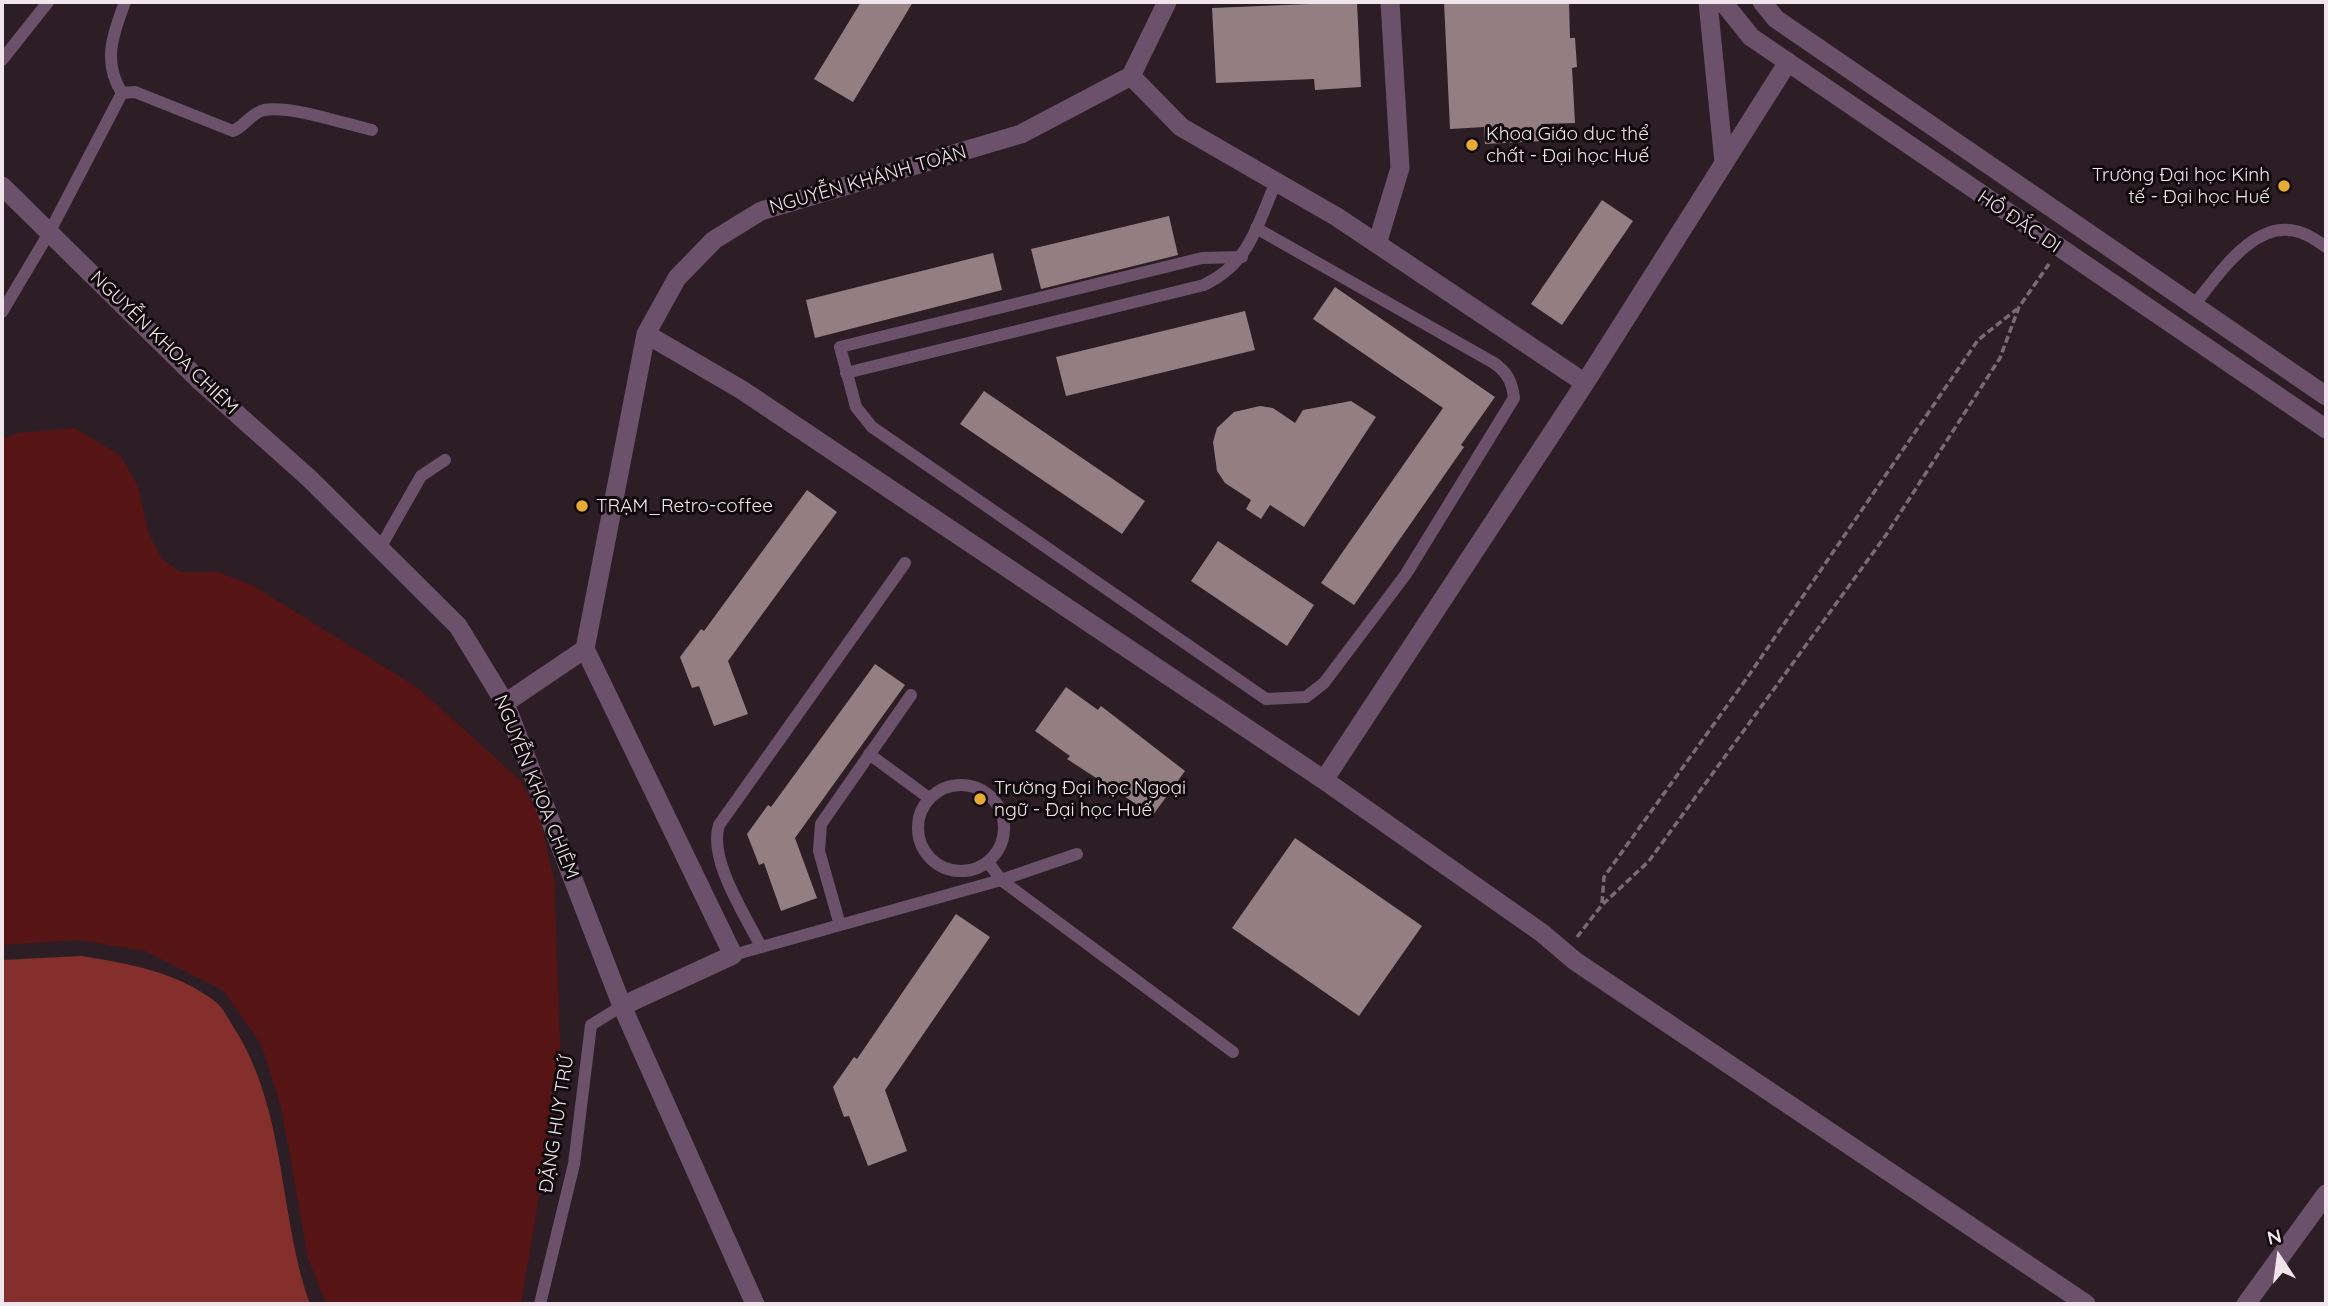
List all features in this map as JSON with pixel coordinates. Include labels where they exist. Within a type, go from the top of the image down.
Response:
[{"type":"street","points":[[1377,244],[1400,168],[1390,2]]},
{"type":"street","points":[[1708,2],[1724,162]]},
{"type":"street","name":"HỒ ĐẮC DI","points":[[1723,2],[1751,37],[2326,429]]},
{"type":"street","name":"HỒ ĐẮC DI","points":[[1762,2],[1776,19],[2326,396]]},
{"type":"street","points":[[1164,3],[1131,76],[1181,127],[1377,244],[1585,383]]},
{"type":"street","points":[[1324,780],[1585,383],[1788,62]]},
{"type":"street","name":"NGUYỄN KHÁNH TOÀN","points":[[585,649],[646,334],[677,278],[714,240],[761,211],[1021,134],[1131,76]]},
{"type":"street","points":[[1851,106],[1867,82]]},
{"type":"street","name":"NGUYỄN KHOA CHIÊM","points":[[2,186],[200,381],[310,479],[458,626],[505,703],[622,1006],[755,1304]]},
{"type":"street","points":[[2178,329],[2194,305]]},
{"type":"street","points":[[646,334],[742,390],[1324,780],[1565,953],[2086,1304]]},
{"type":"street","points":[[505,703],[585,649],[733,955],[622,1006]]},
{"type":"street","points":[[2246,1304],[2326,1194]]},
{"type":"lane","points":[[2,60],[48,2]]},
{"type":"lane","points":[[121,93],[112,78],[109,56],[125,2]]},
{"type":"lane","points":[[121,93],[135,92],[233,131],[242,128],[255,114],[267,110],[292,112],[372,130]]},
{"type":"lane","points":[[2,312],[49,233],[121,93]]},
{"type":"lane","points":[[846,373],[1204,285],[1227,274],[1242,257],[1276,182]]},
{"type":"lane","points":[[1242,257],[1202,258],[840,347],[856,407],[872,426],[1266,699],[1306,697],[1324,683],[1406,574],[1514,398],[1512,383],[1506,372],[1494,363],[1256,228]]},
{"type":"lane","points":[[2194,305],[2235,256],[2260,238],[2287,230],[2302,233],[2326,247]]},
{"type":"lane","points":[[380,548],[421,476],[445,460]]},
{"type":"lane","points":[[761,947],[722,867],[715,837],[719,825],[905,563]]},
{"type":"lane","points":[[840,925],[819,852],[820,831],[834,803],[911,695]]},
{"type":"lane","points":[[869,754],[929,798]]},
{"type":"lane","points":[[967,785],[983,790],[996,801],[1003,816],[1004,833],[999,849],[988,862],[972,870],[956,871],[939,866],[926,855],[919,839],[918,822],[929,798],[946,787],[967,785]]},
{"type":"lane","points":[[733,955],[1001,880],[1077,855]]},
{"type":"lane","points":[[988,862],[1001,880],[1233,1052]]},
{"type":"lane","name":"ĐẶNG HUY TRỨ","points":[[540,1304],[574,1164],[591,1025],[622,1006]]},
{"type":"path","points":[[1565,953],[1602,905],[1649,861],[1886,535],[2000,358],[2019,307],[2059,249]]},
{"type":"path","points":[[1602,905],[1604,877],[1747,678],[1978,340],[2019,307]]},
{"type":"shaded area","points":[[74,428],[120,455],[138,486],[148,532],[161,558],[180,572],[218,572],[252,585],[418,688],[521,781],[540,818],[554,880],[561,1067],[521,1304],[326,1304],[308,1258],[282,1111],[262,1046],[224,991],[145,951],[79,940],[2,945],[2,439],[18,433]]},
{"type":"shaded area","points":[[81,956],[152,970],[168,976],[200,991],[216,1002],[223,1011],[251,1060],[264,1093],[280,1163],[292,1235],[310,1304],[2,1304],[2,960]]},
{"type":"building","points":[[861,2],[913,2],[853,102],[814,79]]},
{"type":"building","points":[[1357,2],[1361,87],[1315,90],[1314,79],[1216,83],[1212,8]]},
{"type":"building","points":[[1444,2],[1569,2],[1570,38],[1575,38],[1577,67],[1572,68],[1575,123],[1541,124],[1542,141],[1485,144],[1484,127],[1450,129]]},
{"type":"building","points":[[1602,200],[1633,221],[1562,325],[1531,304]]},
{"type":"building","points":[[1169,216],[1178,255],[1041,289],[1031,249]]},
{"type":"building","points":[[993,253],[1002,290],[815,338],[806,300]]},
{"type":"building","points":[[1335,287],[1495,397],[1461,445],[1464,447],[1354,605],[1321,583],[1443,408],[1313,319]]},
{"type":"building","points":[[1245,311],[1255,350],[1066,396],[1056,357]]},
{"type":"building","points":[[984,391],[1145,501],[1122,534],[960,424]]},
{"type":"building","points":[[1351,401],[1376,417],[1304,527],[1270,505],[1261,519],[1246,509],[1251,500],[1225,483],[1217,471],[1213,442],[1217,428],[1234,412],[1260,406],[1273,408],[1295,423],[1303,410]]},
{"type":"building","points":[[807,490],[837,512],[728,661],[748,714],[714,726],[699,686],[692,688],[680,657],[701,629],[704,631]]},
{"type":"building","points":[[1218,541],[1314,605],[1287,646],[1191,581]]},
{"type":"building","points":[[875,664],[905,685],[795,838],[817,898],[781,911],[764,863],[759,865],[747,834],[768,805],[771,807]]},
{"type":"building","points":[[1066,687],[1098,710],[1101,706],[1185,771],[1153,815],[1067,759],[1070,756],[1035,731]]},
{"type":"building","points":[[1295,838],[1422,926],[1359,1016],[1232,928]]},
{"type":"building","points":[[956,914],[990,937],[885,1090],[907,1151],[868,1166],[849,1116],[844,1117],[833,1087],[854,1057],[857,1059]]},
{"type":"place","name":"Khoa Giáo dục thể chất - Đại học Huế","points":[[1472,145]]},
{"type":"place","name":"Trường Đại học Kinh tế - Đại học Huế","points":[[2284,186]]},
{"type":"place","name":"TRẠM_Retro-coffee","points":[[582,506]]},
{"type":"place","name":"Trường Đại học Ngoại ngữ - Đại học Huế","points":[[980,799]]}]
